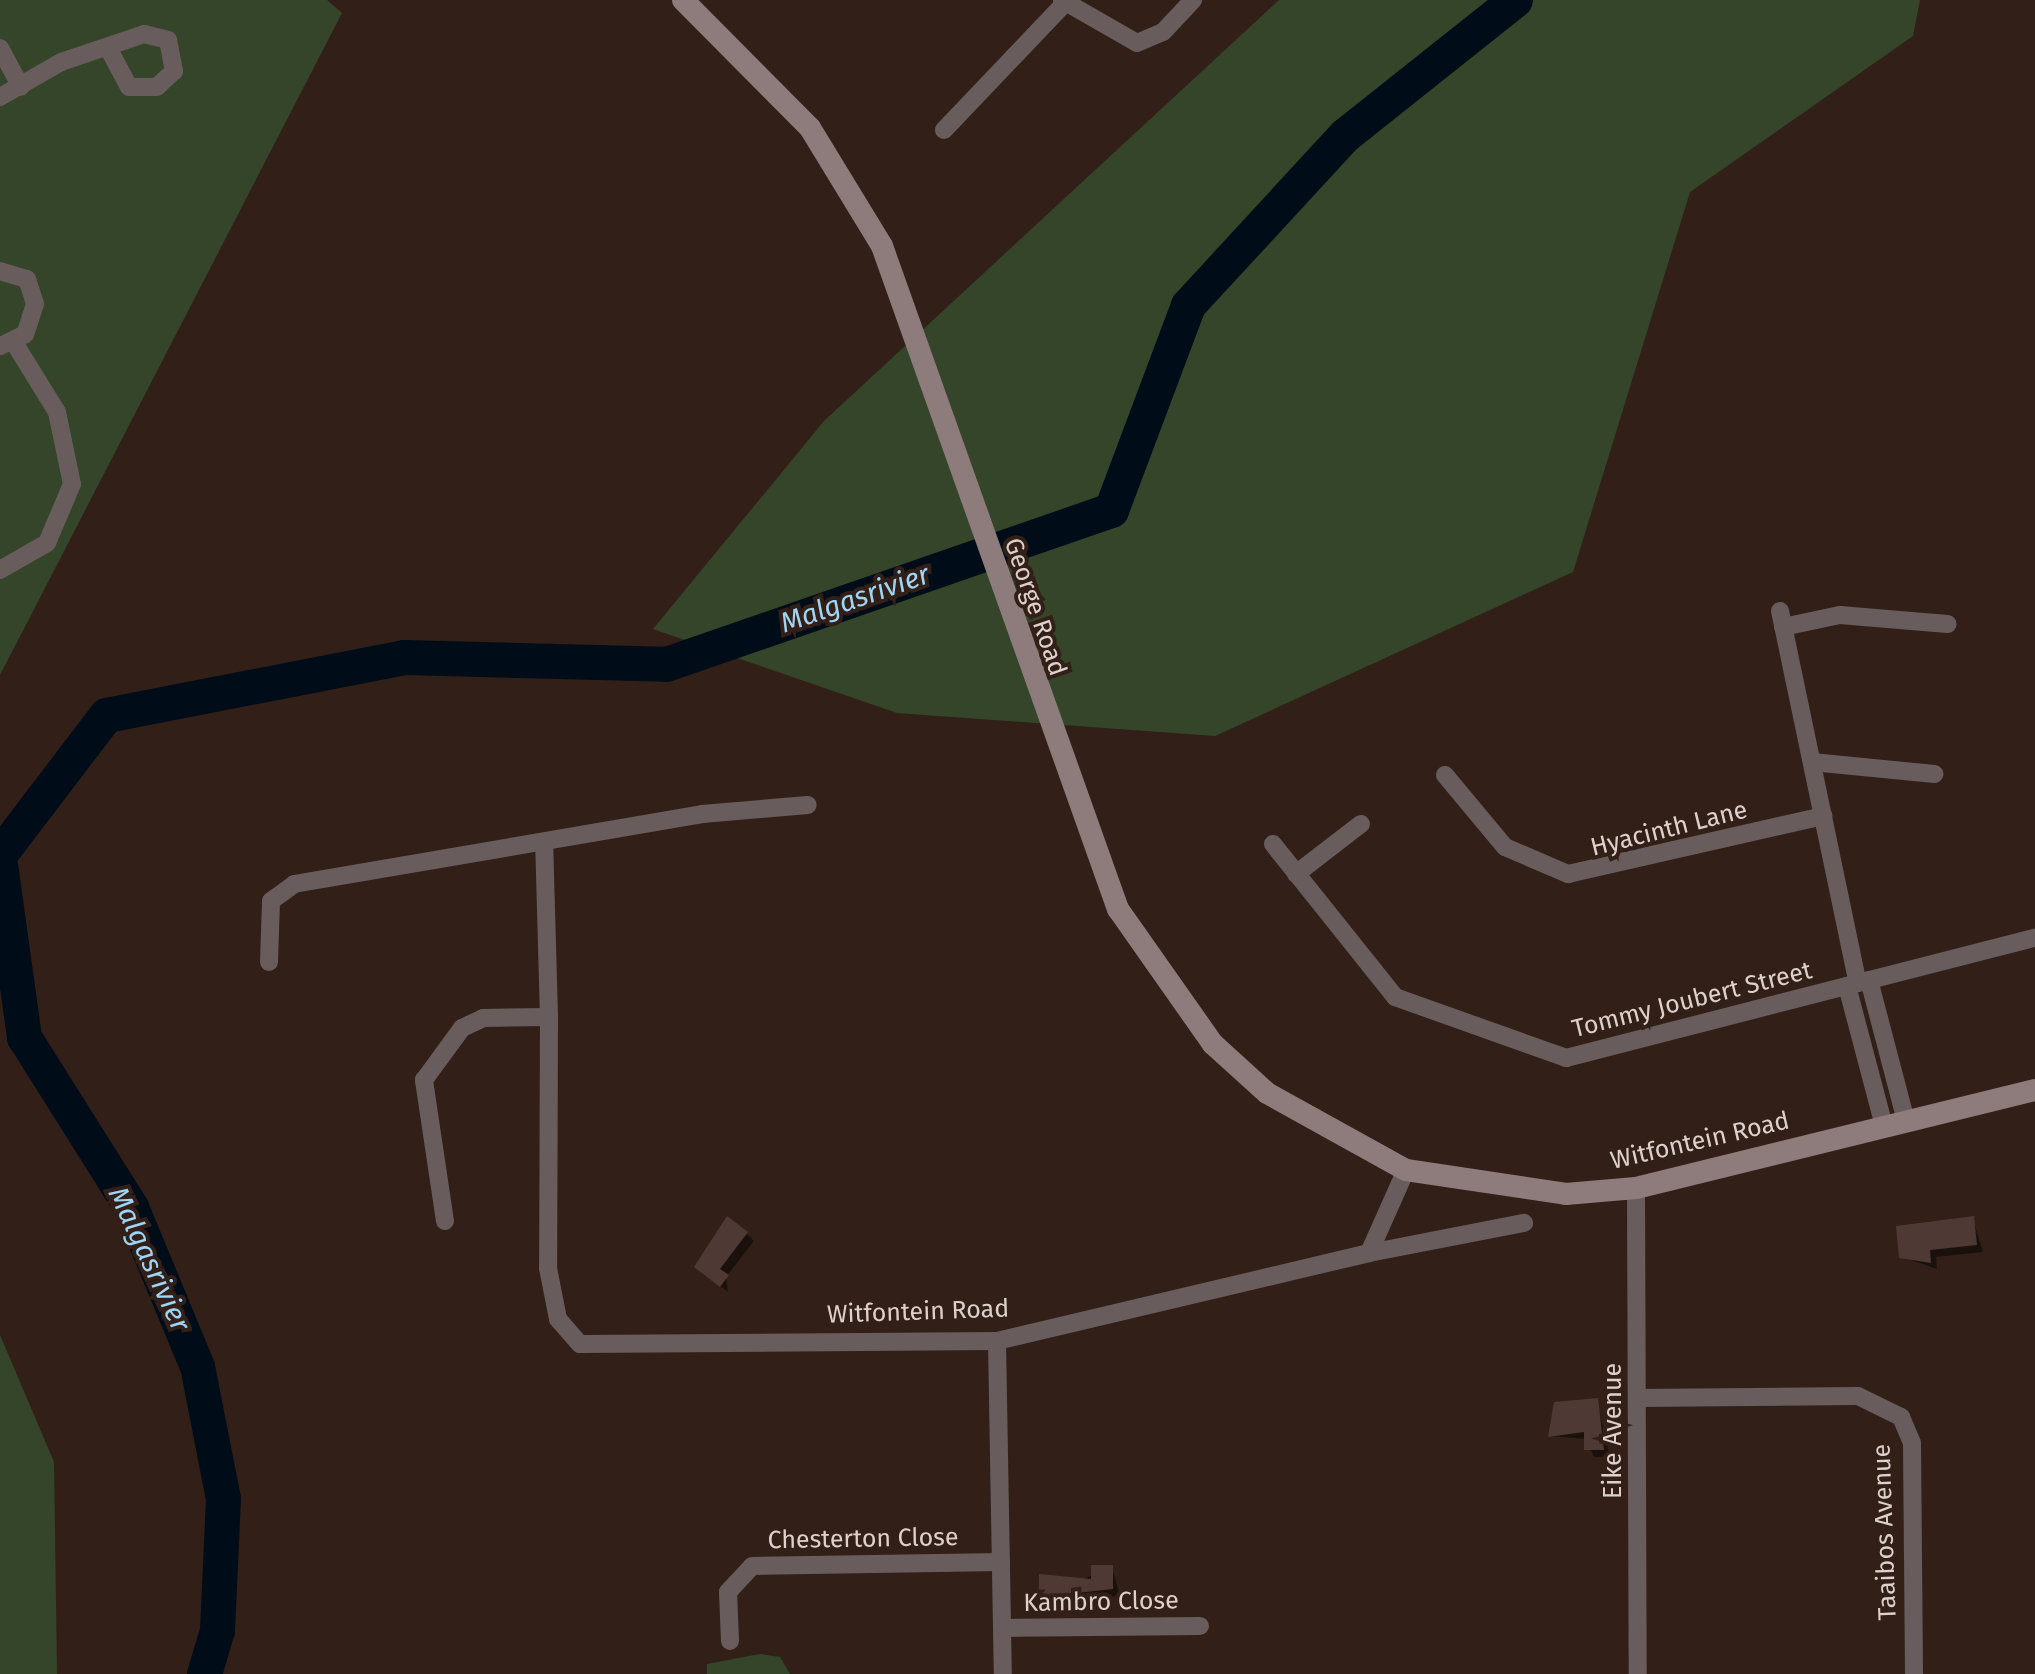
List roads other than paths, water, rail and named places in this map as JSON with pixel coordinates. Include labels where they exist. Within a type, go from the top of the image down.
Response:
[{"type":"main road","name":"George Road","points":[[683,0],[776,88],[863,212],[905,302],[965,491],[1118,909],[1166,986],[1267,1093],[1406,1170]]},
{"type":"main road","name":"Witfontein Road","points":[[1406,1170],[1550,1193],[1636,1188],[2035,1090]]},
{"type":"street","points":[[944,130],[1064,1],[1136,43],[1164,32],[1194,0]]},
{"type":"street","points":[[0,48],[22,87]]},
{"type":"street","points":[[0,96],[74,57],[111,53]]},
{"type":"street","points":[[0,271],[23,276],[34,297],[30,327],[7,345],[52,401],[72,484],[47,543],[0,570]]},
{"type":"street","points":[[1858,983],[1781,620],[1840,614],[1948,624]]},
{"type":"street","points":[[1812,762],[1934,774]]},
{"type":"street","name":"Hyacinth Lane","points":[[1445,775],[1505,847],[1568,874],[1823,816]]},
{"type":"street","points":[[269,962],[271,901],[280,889],[544,843],[808,805]]},
{"type":"street","points":[[1296,874],[1362,824]]},
{"type":"street","points":[[446,1221],[425,1106],[428,1064],[484,1018],[549,1017],[544,843]]},
{"type":"street","name":"Tommy Joubert Street","points":[[1273,844],[1395,996],[1538,1053],[1600,1054],[2035,938]]},
{"type":"street","name":"Tommy Joubert Street","points":[[1858,983],[1895,1123]]},
{"type":"street","name":"Witfontein Road","points":[[549,1017],[552,1305],[580,1344],[997,1341],[1369,1253],[1524,1224]]},
{"type":"street","points":[[1369,1253],[1406,1170]]},
{"type":"street","name":"Eike Avenue","points":[[1636,1188],[1638,1674]]},
{"type":"street","points":[[997,1341],[1003,1674]]},
{"type":"street","name":"Taaibos Avenue","points":[[1638,1398],[1858,1396],[1901,1418],[1912,1442],[1914,1674]]},
{"type":"street","name":"Chesterton Close","points":[[730,1641],[728,1592],[752,1566],[1001,1562]]},
{"type":"street","name":"Kambro Close","points":[[1002,1628],[1200,1626]]},
{"type":"waterway","name":"Malgasrivier","points":[[0,854],[106,715],[404,657],[666,664],[1111,510],[1188,305],[1345,135],[1515,0]]},
{"type":"waterway","name":"Malgasrivier","points":[[0,864],[24,1037],[131,1207],[197,1366],[223,1498],[217,1630],[204,1674]]}]
